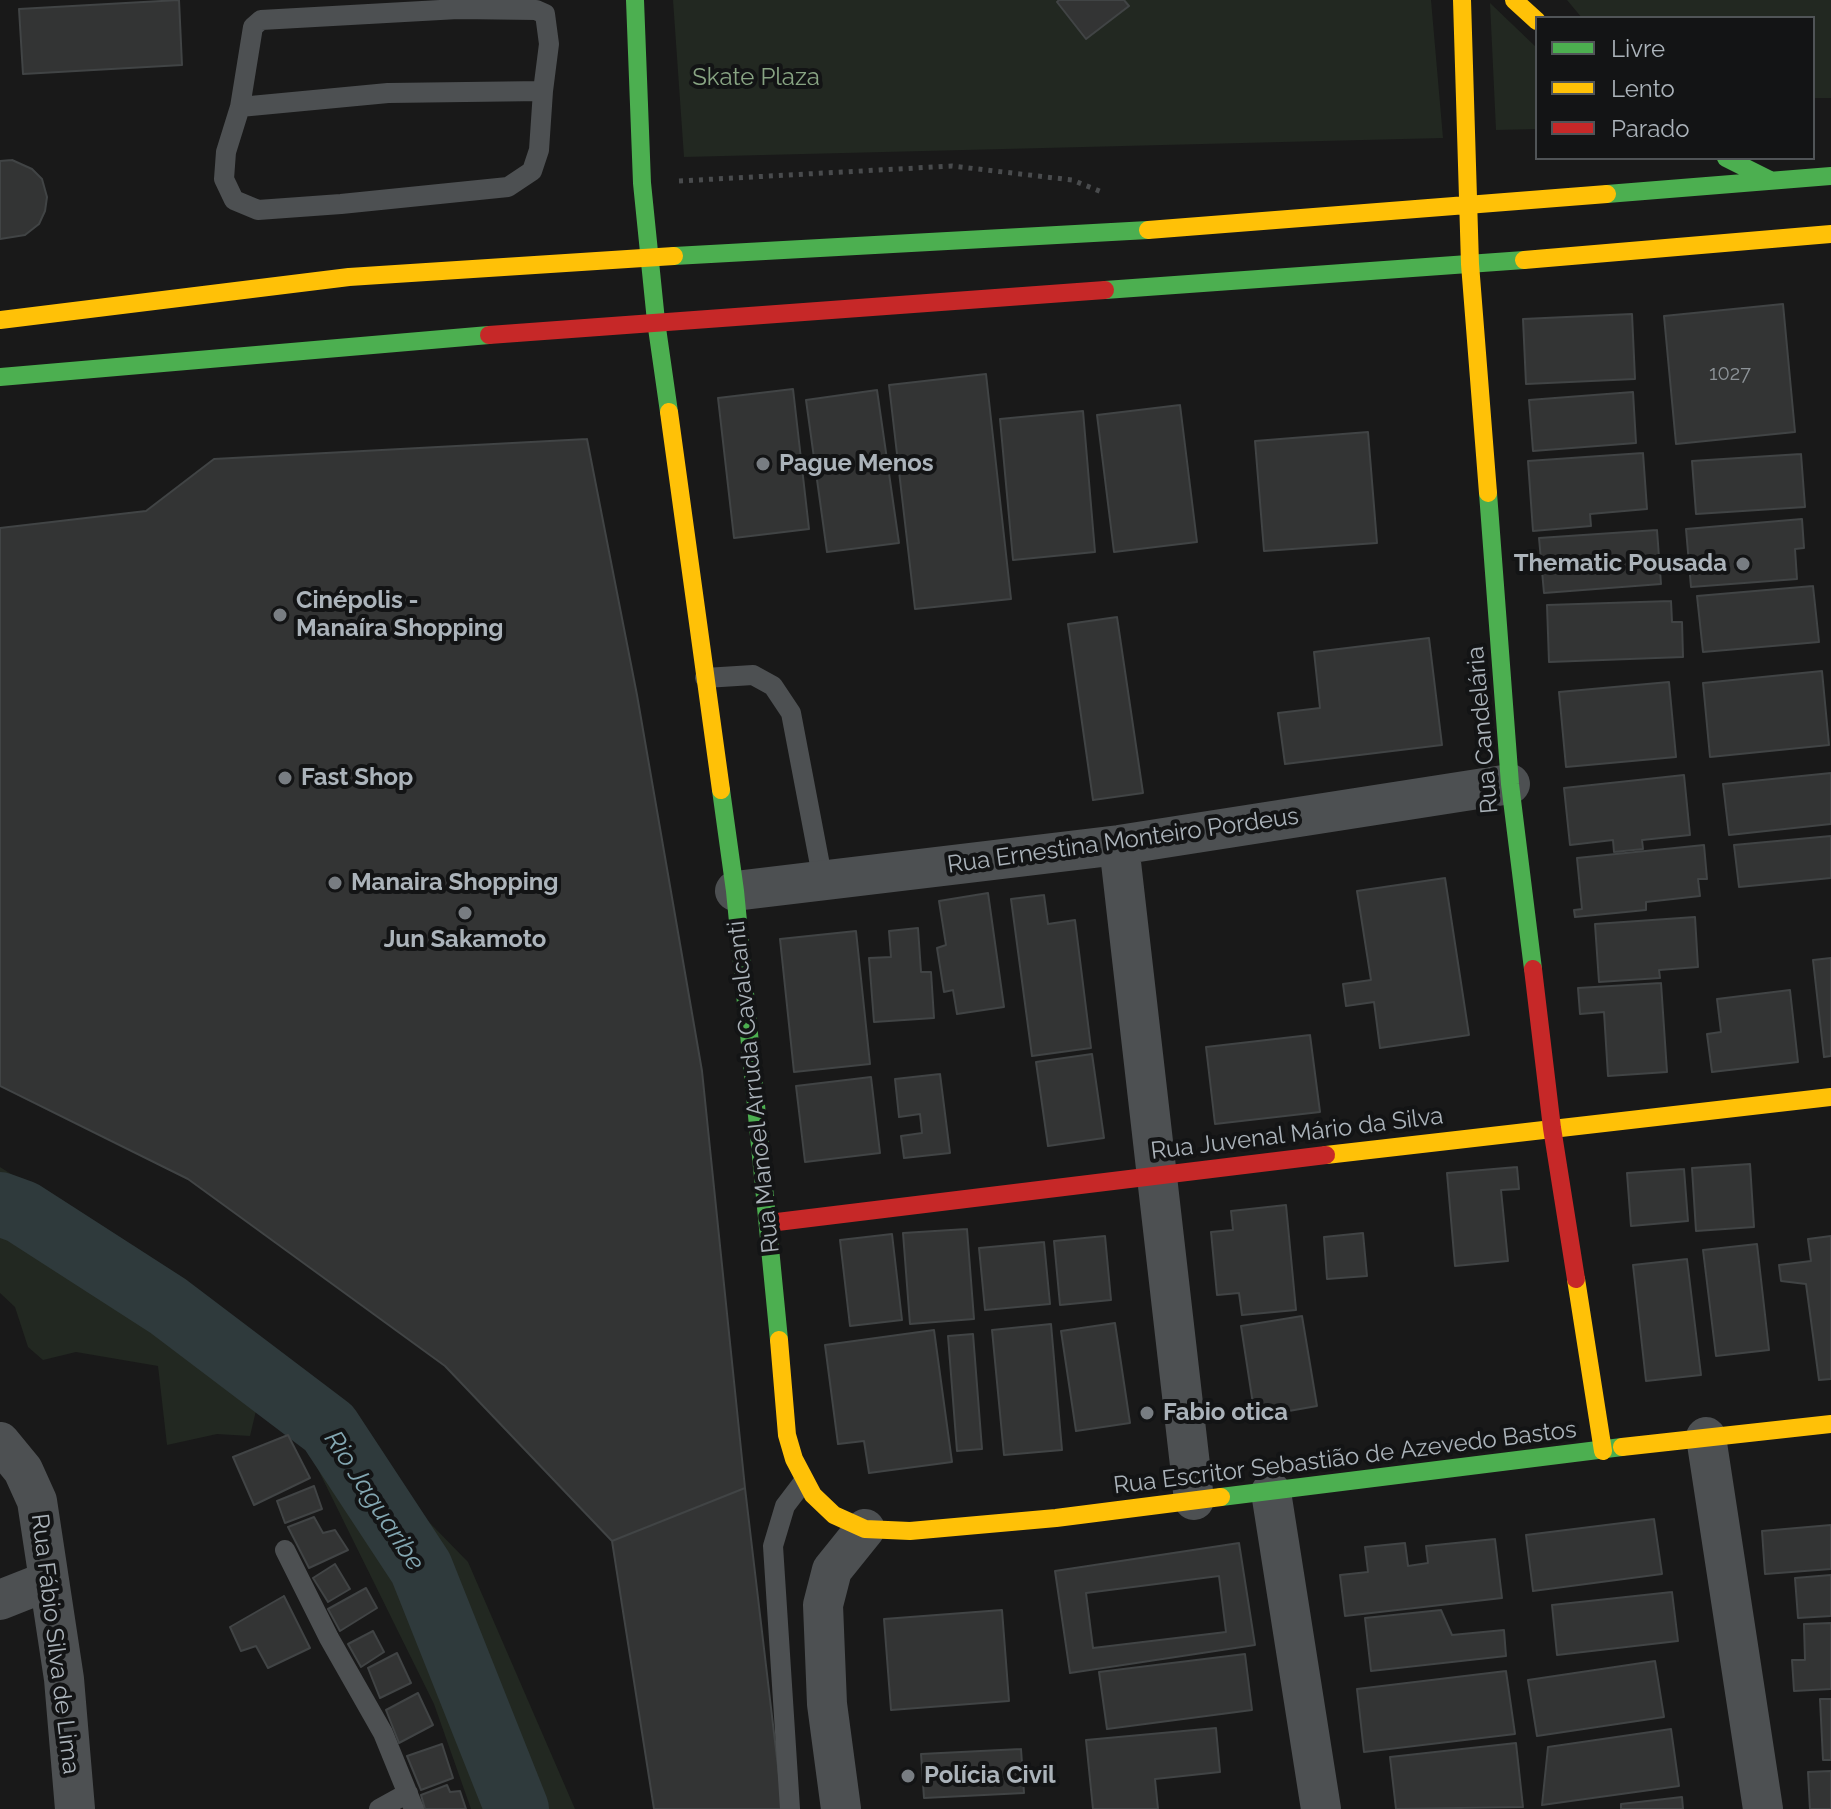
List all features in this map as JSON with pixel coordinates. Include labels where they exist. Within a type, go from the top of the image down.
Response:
[{"type":"main road","name":"Rua Manoel Arruda Cavalcanti","points":[[635,0],[642,183],[656,321],[735,891],[787,1435],[804,1481],[813,1495],[834,1515],[865,1529]]},
{"type":"main road","name":"Rua Candelária","points":[[1462,0],[1470,264],[1510,784],[1552,1128],[1603,1451]]},
{"type":"main road","points":[[1514,0],[1535,19]]},
{"type":"main road","points":[[1730,160],[1770,180]]},
{"type":"main road","points":[[0,320],[349,277],[650,257],[1172,229],[1831,176]]},
{"type":"main road","points":[[0,377],[656,321],[1470,264],[1831,234]]},
{"type":"main road","name":"Rua Juvenal Mário da Silva","points":[[769,1223],[1831,1097]]},
{"type":"main road","name":"Rua Escritor Sebastião de Azevedo Bastos","points":[[865,1529],[925,1530],[1056,1518],[1831,1424]]},
{"type":"street","name":"Rua Ernestina Monteiro Pordeus","points":[[735,891],[1119,845],[1510,784]]},
{"type":"street","points":[[1119,845],[1194,1500]]},
{"type":"street","points":[[1706,1437],[1763,1809]]},
{"type":"street","name":"Rua Fábio Silva de Lima","points":[[0,1442],[23,1470],[37,1501],[64,1679],[75,1809]]},
{"type":"street","points":[[1271,1492],[1321,1809]]},
{"type":"street","points":[[841,1809],[827,1704],[823,1605],[832,1570],[865,1529]]},
{"type":"street","points":[[0,1600],[48,1581]]},
{"type":"lane","points":[[366,6],[536,10],[545,14],[549,44],[539,150],[532,171],[508,187],[341,204],[258,210],[234,200],[224,179],[226,152],[240,107],[253,27],[261,20],[366,6]]},
{"type":"lane","points":[[240,107],[388,93],[543,91]]},
{"type":"lane","points":[[705,678],[753,675],[773,686],[791,713],[823,881]]},
{"type":"lane","points":[[790,1809],[773,1546],[785,1506],[804,1481]]},
{"type":"lane","points":[[285,1550],[329,1638],[383,1733],[411,1801],[379,1809]]},
{"type":"path","points":[[642,183],[952,166],[1072,180],[1113,197]]},
{"type":"green space","name":"Skate Plaza","points":[[673,0],[1431,0],[1443,138],[684,157]]},
{"type":"green space","points":[[1567,0],[1831,0],[1831,98],[1815,98],[1815,16],[1580,16]]},
{"type":"green space","points":[[1490,3],[1535,46],[1535,129],[1496,130]]},
{"type":"green space","points":[[0,1167],[217,1305],[468,1562],[575,1809],[471,1809],[434,1704],[306,1445],[259,1398],[250,1436],[217,1434],[167,1445],[158,1366],[76,1352],[43,1360],[28,1347],[15,1307],[0,1293]]},
{"type":"building","points":[[179,0],[182,65],[23,74],[19,9]]},
{"type":"building","points":[[1124,0],[1129,6],[1086,39],[1057,2]]},
{"type":"building","points":[[12,160],[32,169],[42,179],[47,197],[45,211],[39,224],[25,235],[0,239],[0,161]]},
{"type":"building","points":[[1783,304],[1795,432],[1676,444],[1664,316]]},
{"type":"building","points":[[1632,314],[1635,379],[1526,384],[1523,319]]},
{"type":"building","points":[[986,374],[1011,599],[915,609],[889,385]]},
{"type":"building","name":"Pague Menos","points":[[793,389],[809,529],[734,538],[718,398]]},
{"type":"building","points":[[877,390],[899,543],[827,552],[806,400]]},
{"type":"building","points":[[1633,392],[1636,443],[1533,451],[1529,400]]},
{"type":"building","points":[[1180,405],[1197,542],[1114,552],[1097,415]]},
{"type":"building","points":[[1083,411],[1095,552],[1013,560],[1000,419]]},
{"type":"building","points":[[1368,432],[1377,543],[1264,551],[1255,441]]},
{"type":"building","name":"Manaira Shopping","points":[[587,439],[637,695],[702,1071],[745,1488],[612,1541],[445,1366],[188,1179],[0,1086],[0,528],[146,511],[214,459]]},
{"type":"building","points":[[1643,453],[1647,509],[1590,514],[1591,526],[1533,531],[1528,461]]},
{"type":"building","points":[[1801,454],[1805,507],[1696,514],[1692,461]]},
{"type":"building","name":"Thematic Pousada","points":[[1802,519],[1804,548],[1795,549],[1797,579],[1691,587],[1686,529]]},
{"type":"building","points":[[1657,530],[1661,584],[1544,593],[1539,538]]},
{"type":"building","points":[[1813,586],[1819,642],[1703,652],[1697,596]]},
{"type":"building","points":[[1671,601],[1672,622],[1682,622],[1683,657],[1549,662],[1547,605]]},
{"type":"building","points":[[1117,617],[1143,793],[1093,800],[1068,624]]},
{"type":"building","points":[[1429,638],[1442,745],[1285,764],[1278,713],[1320,708],[1314,652]]},
{"type":"building","points":[[1822,671],[1829,745],[1710,757],[1703,683]]},
{"type":"building","points":[[1669,682],[1676,757],[1566,767],[1559,692]]},
{"type":"building","points":[[1831,773],[1831,824],[1729,835],[1723,784]]},
{"type":"building","points":[[1684,775],[1690,835],[1642,840],[1643,849],[1614,852],[1613,840],[1570,845],[1564,788]]},
{"type":"building","points":[[1831,836],[1831,878],[1739,887],[1734,845]]},
{"type":"building","points":[[1704,845],[1707,879],[1698,879],[1700,896],[1646,902],[1646,910],[1575,917],[1574,910],[1582,909],[1577,858]]},
{"type":"building","points":[[1445,878],[1469,1035],[1380,1048],[1374,1002],[1346,1006],[1343,984],[1371,980],[1357,891]]},
{"type":"building","points":[[988,893],[1004,1007],[957,1014],[953,990],[944,992],[937,948],[946,945],[939,901]]},
{"type":"building","points":[[1044,895],[1048,924],[1075,920],[1091,1048],[1032,1056],[1011,899]]},
{"type":"building","points":[[1695,917],[1698,967],[1659,970],[1660,978],[1599,982],[1595,924]]},
{"type":"building","points":[[918,928],[921,972],[931,972],[934,1018],[874,1022],[869,958],[891,957],[889,931]]},
{"type":"building","points":[[856,931],[870,1064],[794,1072],[780,939]]},
{"type":"building","points":[[1831,958],[1831,1056],[1824,1057],[1813,960]]},
{"type":"building","points":[[1661,983],[1667,1072],[1608,1076],[1604,1012],[1580,1014],[1578,988]]},
{"type":"building","points":[[1790,990],[1798,1062],[1712,1072],[1707,1034],[1721,1032],[1717,999]]},
{"type":"building","points":[[1310,1035],[1320,1112],[1215,1124],[1206,1047]]},
{"type":"building","points":[[1092,1054],[1104,1138],[1048,1146],[1036,1062]]},
{"type":"building","points":[[940,1074],[950,1153],[904,1158],[901,1136],[922,1133],[920,1114],[899,1117],[895,1079]]},
{"type":"building","points":[[871,1077],[880,1153],[805,1162],[796,1086]]},
{"type":"building","points":[[1750,1164],[1754,1227],[1696,1231],[1692,1168]]},
{"type":"building","points":[[1517,1167],[1519,1189],[1501,1190],[1508,1261],[1455,1266],[1447,1173]]},
{"type":"building","points":[[1684,1169],[1688,1221],[1631,1226],[1627,1173]]},
{"type":"building","points":[[1286,1205],[1296,1310],[1242,1315],[1239,1293],[1217,1295],[1211,1232],[1233,1230],[1231,1211]]},
{"type":"building","points":[[967,1229],[974,1319],[910,1324],[903,1233]]},
{"type":"building","points":[[1363,1233],[1367,1276],[1327,1279],[1324,1237]]},
{"type":"building","points":[[892,1234],[902,1320],[850,1326],[840,1240]]},
{"type":"building","points":[[1105,1236],[1111,1300],[1060,1305],[1054,1241]]},
{"type":"building","points":[[1831,1236],[1831,1379],[1819,1380],[1806,1284],[1781,1281],[1779,1265],[1811,1261],[1808,1239]]},
{"type":"building","points":[[1044,1242],[1050,1304],[985,1310],[979,1248]]},
{"type":"building","points":[[1757,1244],[1769,1350],[1716,1356],[1703,1250]]},
{"type":"building","points":[[1687,1259],[1701,1375],[1646,1381],[1633,1265]]},
{"type":"building","points":[[1302,1316],[1317,1406],[1255,1417],[1241,1326]]},
{"type":"building","points":[[1115,1323],[1130,1423],[1076,1431],[1061,1331]]},
{"type":"building","points":[[1051,1324],[1062,1450],[1004,1455],[992,1330]]},
{"type":"building","points":[[934,1330],[952,1462],[869,1473],[864,1441],[838,1444],[825,1345]]},
{"type":"building","points":[[973,1334],[982,1449],[957,1451],[948,1336]]},
{"type":"building","points":[[288,1435],[310,1478],[254,1505],[233,1457]]},
{"type":"building","points":[[314,1486],[322,1509],[285,1523],[277,1501]]},
{"type":"building","points":[[745,1488],[783,1809],[654,1809],[612,1541]]},
{"type":"building","points":[[314,1517],[323,1533],[335,1530],[348,1550],[309,1568],[288,1527]]},
{"type":"building","points":[[1654,1519],[1662,1574],[1533,1591],[1526,1535]]},
{"type":"building","points":[[1831,1525],[1831,1569],[1765,1574],[1762,1531]]},
{"type":"building","points":[[1495,1539],[1502,1598],[1345,1616],[1340,1575],[1368,1572],[1365,1547],[1405,1543],[1408,1566],[1428,1563],[1426,1546]]},
{"type":"building","points":[[1239,1543],[1255,1645],[1070,1673],[1055,1571]]},
{"type":"building","points":[[335,1564],[350,1589],[328,1602],[313,1578]]},
{"type":"building","points":[[1831,1575],[1831,1616],[1798,1618],[1795,1578]]},
{"type":"building","points":[[1219,1576],[1226,1632],[1093,1648],[1086,1593]]},
{"type":"building","points":[[366,1588],[377,1608],[340,1631],[328,1609]]},
{"type":"building","points":[[1672,1592],[1678,1641],[1557,1655],[1552,1605]]},
{"type":"building","points":[[284,1596],[310,1648],[268,1668],[256,1646],[241,1651],[230,1627]]},
{"type":"building","points":[[1002,1610],[1009,1701],[891,1710],[884,1619]]},
{"type":"building","points":[[1441,1610],[1452,1635],[1504,1630],[1506,1656],[1371,1671],[1365,1618]]},
{"type":"building","points":[[1831,1623],[1831,1689],[1794,1691],[1792,1660],[1805,1660],[1804,1624]]},
{"type":"building","points":[[373,1631],[384,1652],[361,1667],[348,1644]]},
{"type":"building","points":[[397,1653],[411,1683],[380,1698],[368,1668]]},
{"type":"building","points":[[1245,1654],[1252,1710],[1107,1729],[1099,1672]]},
{"type":"building","points":[[1655,1661],[1664,1717],[1537,1736],[1528,1680]]},
{"type":"building","points":[[1506,1671],[1515,1734],[1364,1752],[1357,1689]]},
{"type":"building","points":[[418,1693],[433,1725],[399,1743],[386,1710]]},
{"type":"building","points":[[1820,1699],[1831,1699],[1831,1760],[1823,1760]]},
{"type":"building","points":[[1216,1728],[1220,1772],[1155,1779],[1158,1809],[1093,1809],[1086,1740]]},
{"type":"building","points":[[1671,1729],[1679,1786],[1542,1805],[1548,1747]]},
{"type":"building","points":[[1516,1743],[1523,1807],[1396,1809],[1390,1757]]},
{"type":"building","points":[[442,1744],[453,1778],[421,1790],[407,1756]]},
{"type":"building","points":[[1021,1749],[1024,1793],[924,1798],[921,1754]]},
{"type":"building","points":[[1831,1771],[1831,1809],[1810,1809],[1808,1772]]},
{"type":"building","points":[[447,1785],[450,1792],[460,1791],[466,1809],[425,1809],[421,1795]]},
{"type":"building","points":[[1682,1797],[1683,1809],[1621,1809],[1621,1804]]},
{"type":"waterway","name":"Rio Jaguaribe","points":[[0,1204],[22,1212],[168,1306],[329,1428],[421,1568],[517,1809]]},
{"type":"traffic: fast","points":[[635,0],[642,183],[669,412]]},
{"type":"traffic: fast","points":[[1730,160],[1770,180]]},
{"type":"traffic: fast","points":[[1607,194],[1831,176]]},
{"type":"traffic: fast","points":[[674,256],[1148,230]]},
{"type":"traffic: fast","points":[[1105,290],[1524,260]]},
{"type":"traffic: fast","points":[[0,377],[489,335]]},
{"type":"traffic: fast","points":[[1488,493],[1510,784],[1533,969]]},
{"type":"traffic: fast","points":[[721,790],[735,891],[779,1340]]},
{"type":"traffic: fast","points":[[1221,1497],[1622,1447]]},
{"type":"traffic: slow","points":[[1462,0],[1470,264],[1488,493]]},
{"type":"traffic: slow","points":[[1514,0],[1535,19]]},
{"type":"traffic: slow","points":[[1148,230],[1607,194]]},
{"type":"traffic: slow","points":[[1524,260],[1831,234]]},
{"type":"traffic: slow","points":[[0,320],[349,277],[674,256]]},
{"type":"traffic: slow","points":[[669,412],[721,790]]},
{"type":"traffic: slow","points":[[1326,1155],[1831,1097]]},
{"type":"traffic: slow","points":[[1576,1279],[1603,1451]]},
{"type":"traffic: slow","points":[[779,1340],[787,1435],[794,1459],[813,1495],[834,1515],[865,1529],[910,1531],[1056,1518],[1221,1497]]},
{"type":"traffic: slow","points":[[1622,1447],[1831,1424]]},
{"type":"traffic: jam","points":[[489,335],[1105,290]]},
{"type":"traffic: jam","points":[[1533,969],[1552,1128],[1576,1279]]},
{"type":"traffic: jam","points":[[769,1223],[1326,1155]]},
{"type":"place","name":"Pague Menos","points":[[763,464]]},
{"type":"place","name":"Thematic Pousada","points":[[1743,564]]},
{"type":"place","name":"Cinépolis - Manaíra Shopping","points":[[280,615]]},
{"type":"place","name":"Fast Shop","points":[[285,778]]},
{"type":"place","name":"Manaira Shopping","points":[[335,883]]},
{"type":"place","name":"Jun Sakamoto","points":[[465,913]]},
{"type":"place","name":"Fabio otica","points":[[1147,1413]]},
{"type":"place","name":"Polícia Civil","points":[[908,1776]]}]
